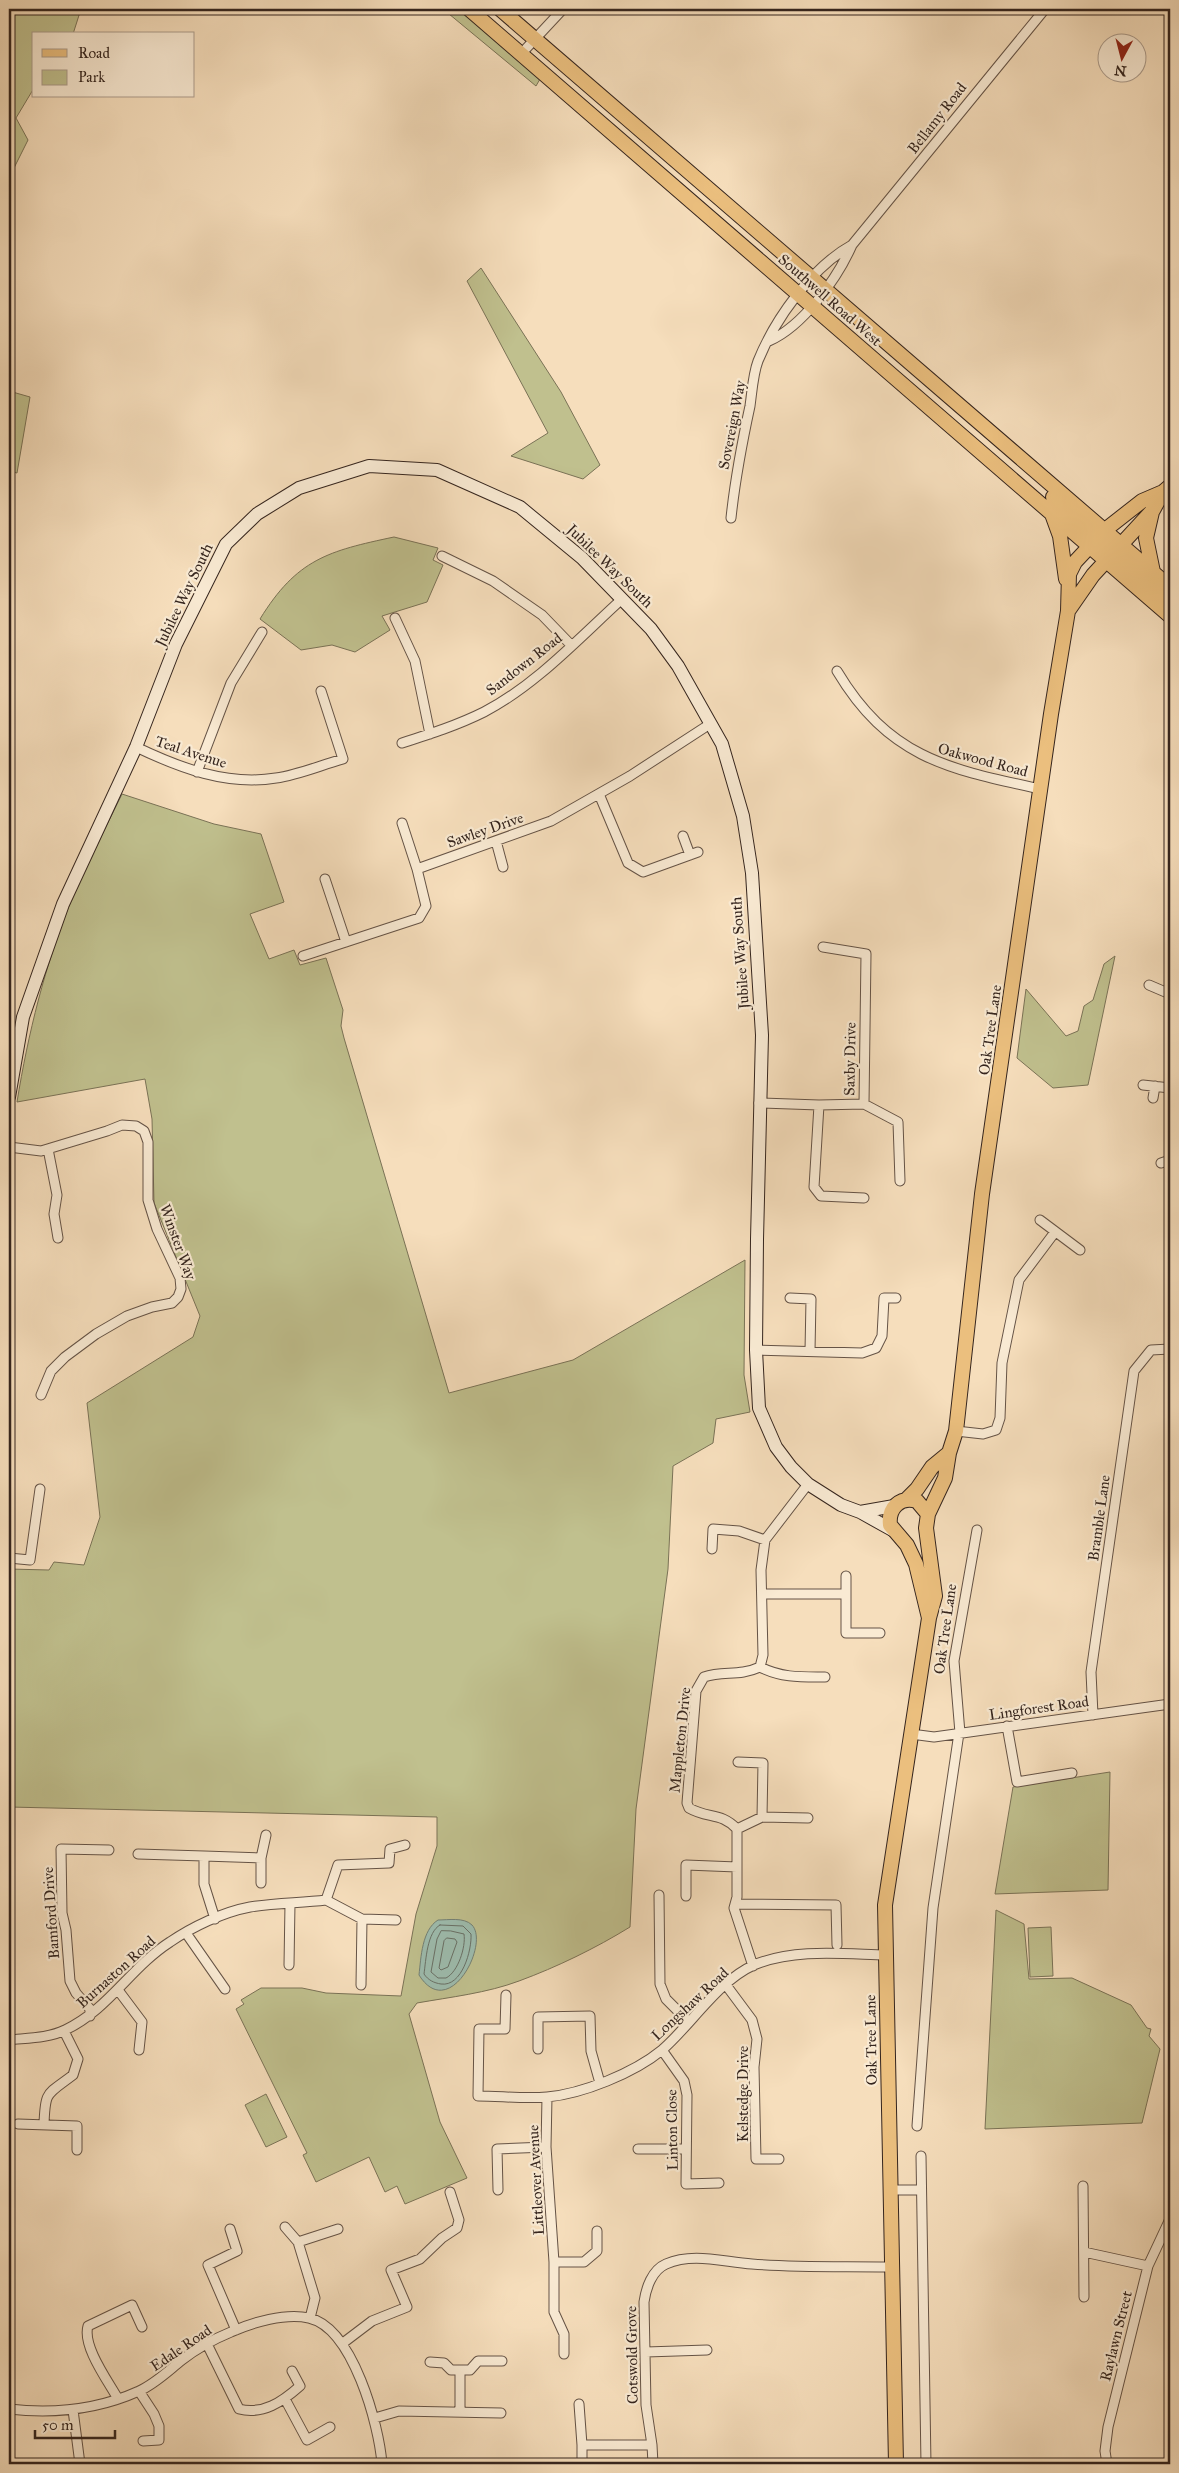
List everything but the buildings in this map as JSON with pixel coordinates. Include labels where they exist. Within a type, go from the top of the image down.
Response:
[{"type":"main road","name":"Southwell Road West","points":[[469,9],[1052,514],[1097,538]]},
{"type":"main road","name":"Southwell Road West","points":[[500,9],[1013,452],[1113,552],[1170,616]]},
{"type":"main road","points":[[1153,572],[1146,538],[1152,510],[1166,489]]},
{"type":"main road","name":"Oak Tree Lane","points":[[896,2464],[894,2267],[885,1905],[929,1618],[935,1596],[926,1528],[928,1514],[946,1478],[948,1453],[956,1431],[982,1194],[1040,789],[1068,611],[1067,585],[1072,566],[1097,538],[1142,501],[1166,489]]},
{"type":"main road","name":"Oak Tree Lane","points":[[1068,611],[1113,552],[1152,510]]},
{"type":"main road","points":[[1052,514],[1062,546],[1067,585]]},
{"type":"main road","points":[[1097,538],[1105,538],[1113,552],[1164,597],[1170,606]]},
{"type":"main road","name":"Southwell Road West","points":[[1113,552],[1153,572],[1170,587]]},
{"type":"main road","name":"Oak Tree Lane","points":[[900,1503],[917,1489],[932,1466],[948,1453]]},
{"type":"main road","points":[[926,1528],[917,1537],[911,1538],[896,1534],[889,1518],[900,1503],[917,1501],[928,1514]]},
{"type":"main road","name":"Oak Tree Lane","points":[[896,1534],[907,1546],[916,1564],[929,1618]]},
{"type":"street","points":[[522,54],[563,9]]},
{"type":"street","name":"Bellamy Road","points":[[811,306],[826,289],[844,263],[852,245],[1045,9]]},
{"type":"street","name":"Bellamy Road","points":[[798,295],[837,253],[852,245]]},
{"type":"street","name":"Sovereign Way","points":[[731,518],[734,487],[758,362],[775,324],[798,295]]},
{"type":"street","points":[[769,341],[784,334],[811,306]]},
{"type":"street","name":"Jubilee Way South","points":[[9,1098],[23,1017],[63,904],[136,747],[176,644],[226,544],[257,514],[299,488],[368,466],[436,470],[520,507],[582,558],[651,629],[674,660],[722,744],[743,816],[752,873],[762,1035],[759,1103],[756,1350],[760,1408],[776,1447],[791,1467],[808,1484],[841,1505],[860,1512],[896,1534]]},
{"type":"street","points":[[442,556],[493,581],[542,615],[571,645]]},
{"type":"street","name":"Sandown Road","points":[[402,743],[484,712],[511,696],[622,599]]},
{"type":"street","points":[[395,618],[415,661],[430,734]]},
{"type":"street","points":[[197,772],[231,683],[262,632]]},
{"type":"street","name":"Oakwood Road","points":[[837,671],[864,708],[900,743],[947,767],[1040,789]]},
{"type":"street","name":"Teal Avenue","points":[[136,747],[197,772],[219,778],[249,780],[268,779],[343,759],[321,690]]},
{"type":"street","name":"Sawley Drive","points":[[417,869],[551,822],[710,724]]},
{"type":"street","points":[[599,794],[628,863],[643,872],[694,854],[683,836]]},
{"type":"street","points":[[303,956],[419,918],[426,906],[417,869],[402,823]]},
{"type":"street","points":[[496,841],[503,867]]},
{"type":"street","points":[[325,879],[346,942]]},
{"type":"street","name":"Saxby Drive","points":[[759,1103],[864,1104],[866,954],[823,947]]},
{"type":"street","points":[[1149,986],[1170,994]]},
{"type":"street","points":[[1144,1085],[1170,1088]]},
{"type":"street","points":[[1153,1098],[1155,1086]]},
{"type":"street","points":[[864,1104],[898,1122],[900,1181]]},
{"type":"street","points":[[820,1105],[814,1187],[821,1196],[864,1198]]},
{"type":"street","name":"Winster Way","points":[[9,1147],[41,1151],[122,1125],[136,1126],[144,1132],[148,1142],[148,1200],[157,1229],[180,1278],[181,1289],[178,1298],[172,1303],[152,1307],[127,1316],[96,1334],[65,1357],[51,1371],[41,1395]]},
{"type":"street","points":[[48,1149],[58,1195],[54,1214],[58,1238]]},
{"type":"street","points":[[1161,1163],[1170,1160]]},
{"type":"street","points":[[1040,1220],[1080,1250]]},
{"type":"street","points":[[956,1431],[983,1434],[996,1430],[1000,1418],[1002,1363],[1019,1280],[1055,1232]]},
{"type":"street","points":[[790,1298],[811,1299],[810,1351]]},
{"type":"street","points":[[756,1350],[862,1352],[876,1348],[882,1336],[884,1298],[896,1298]]},
{"type":"street","name":"Bramble Lane","points":[[1093,1715],[1092,1672],[1134,1371],[1152,1350],[1170,1348]]},
{"type":"street","points":[[808,1484],[765,1540],[761,1570],[763,1655],[760,1667],[775,1674],[789,1677],[825,1677]]},
{"type":"street","points":[[9,1558],[30,1560],[40,1489]]},
{"type":"street","points":[[860,1512],[900,1503]]},
{"type":"street","points":[[712,1549],[713,1529],[739,1531],[765,1540]]},
{"type":"street","name":"Oak Tree Lane","points":[[917,2126],[933,1908],[960,1733],[954,1662],[976,1530]]},
{"type":"street","points":[[846,1576],[846,1633],[880,1633]]},
{"type":"street","points":[[762,1594],[846,1594]]},
{"type":"street","name":"Mappleton Drive","points":[[737,1829],[728,1819],[696,1812],[689,1808],[696,1691],[704,1678],[712,1674],[746,1673],[760,1667]]},
{"type":"street","name":"Lingforest Road","points":[[911,1734],[930,1737],[1170,1704]]},
{"type":"street","points":[[1007,1726],[1017,1782],[1072,1773]]},
{"type":"street","points":[[738,1762],[762,1763],[762,1818]]},
{"type":"street","points":[[754,1966],[734,1908],[736,1904],[737,1829],[762,1818],[808,1818]]},
{"type":"street","points":[[261,1884],[261,1858],[266,1836]]},
{"type":"street","points":[[396,1920],[362,1919],[326,1900],[338,1865],[389,1863],[390,1849],[406,1845]]},
{"type":"street","name":"Bamford Drive","points":[[90,2016],[90,2009],[76,1993],[70,1982],[66,1930],[62,1913],[61,1849],[109,1850]]},
{"type":"street","points":[[138,1854],[261,1858]]},
{"type":"street","points":[[204,1856],[204,1884],[215,1919]]},
{"type":"street","points":[[686,1896],[686,1865],[737,1867]]},
{"type":"street","points":[[660,1895],[660,1984],[666,1998],[688,2021]]},
{"type":"street","name":"Burnaston Road","points":[[9,2040],[64,2031],[90,2016],[148,1958],[186,1933],[215,1919],[249,1907],[326,1900]]},
{"type":"street","points":[[289,1965],[290,1904]]},
{"type":"street","points":[[736,1904],[836,1905],[837,1945]]},
{"type":"street","points":[[361,1985],[362,1919]]},
{"type":"street","points":[[186,1933],[225,1989]]},
{"type":"street","name":"Longshaw Road","points":[[506,1995],[505,2029],[479,2029],[478,2096],[547,2097],[600,2083],[640,2065],[662,2050],[688,2021],[726,1985],[754,1966],[783,1957],[829,1954],[886,1955]]},
{"type":"street","name":"Kelstedge Drive","points":[[726,1985],[752,2020],[757,2039],[754,2068],[756,2159],[779,2159]]},
{"type":"street","points":[[118,1990],[142,2022],[139,2050]]},
{"type":"street","points":[[538,2049],[538,2017],[590,2016],[590,2051],[600,2083]]},
{"type":"street","points":[[44,2125],[45,2100],[50,2091],[73,2076],[78,2059],[64,2031]]},
{"type":"street","name":"Linton Close","points":[[662,2050],[684,2081],[688,2095],[685,2149],[686,2184],[719,2183]]},
{"type":"street","name":"Littleover Avenue","points":[[547,2097],[546,2147],[554,2262],[554,2312],[564,2334],[564,2354]]},
{"type":"street","points":[[18,2124],[77,2126],[77,2150]]},
{"type":"street","points":[[498,2190],[497,2149],[546,2147]]},
{"type":"street","points":[[638,2149],[685,2149]]},
{"type":"street","points":[[921,2156],[926,2464]]},
{"type":"street","points":[[1083,2186],[1084,2297]]},
{"type":"street","points":[[892,2190],[921,2190]]},
{"type":"street","points":[[343,2343],[372,2321],[407,2307],[391,2270],[420,2259],[442,2238],[457,2228],[459,2220],[450,2192]]},
{"type":"street","name":"Raylawn Street","points":[[1107,2464],[1105,2451],[1108,2427],[1148,2266],[1170,2219]]},
{"type":"street","points":[[286,2228],[298,2242],[315,2298],[310,2318],[343,2343],[372,2406],[382,2464]]},
{"type":"street","points":[[230,2229],[237,2251],[208,2265],[236,2330]]},
{"type":"street","points":[[298,2242],[338,2229]]},
{"type":"street","points":[[554,2262],[584,2262],[597,2251],[597,2231]]},
{"type":"street","points":[[1084,2252],[1148,2266]]},
{"type":"street","name":"Cotswold Grove","points":[[653,2464],[646,2405],[644,2320],[646,2289],[653,2276],[664,2264],[688,2257],[753,2264],[894,2267]]},
{"type":"street","points":[[118,2399],[88,2345],[86,2332],[88,2326],[132,2305],[142,2327]]},
{"type":"street","name":"Edale Road","points":[[9,2409],[39,2412],[73,2410],[118,2399],[139,2391],[207,2344],[236,2330],[269,2320],[310,2318]]},
{"type":"street","points":[[207,2344],[239,2409],[252,2413],[264,2410],[285,2399],[300,2386],[292,2371]]},
{"type":"street","points":[[646,2352],[707,2350]]},
{"type":"street","points":[[430,2362],[444,2363],[451,2370],[470,2370],[478,2361],[502,2361]]},
{"type":"street","points":[[460,2370],[460,2412]]},
{"type":"street","points":[[139,2391],[159,2426],[159,2440],[143,2442]]},
{"type":"street","points":[[285,2399],[307,2440],[330,2427]]},
{"type":"street","points":[[579,2404],[582,2464]]},
{"type":"street","points":[[73,2410],[80,2464]]},
{"type":"street","points":[[374,2418],[399,2411],[501,2413]]},
{"type":"street","points":[[582,2445],[652,2445]]},
{"type":"green space","points":[[9,9],[81,9],[74,32],[32,32],[32,91],[16,118],[28,140],[9,178]]},
{"type":"green space","points":[[443,9],[459,9],[540,79],[536,86]]},
{"type":"green space","points":[[481,268],[561,392],[600,465],[583,479],[511,456],[548,433],[467,281]]},
{"type":"green space","points":[[9,391],[30,397],[17,473],[9,471]]},
{"type":"green space","points":[[394,537],[438,548],[433,560],[443,565],[427,602],[382,616],[390,630],[355,652],[332,645],[301,650],[260,619],[287,583],[301,570],[332,553]]},
{"type":"green space","points":[[122,794],[214,824],[261,834],[284,902],[250,914],[269,959],[294,950],[300,965],[326,958],[343,1010],[341,1026],[344,1038],[449,1393],[573,1360],[745,1260],[744,1375],[750,1412],[716,1419],[713,1443],[673,1466],[668,1569],[636,1809],[630,1927],[576,1957],[519,1981],[482,1992],[417,2003],[409,2014],[440,2122],[467,2178],[405,2204],[397,2186],[385,2192],[369,2157],[316,2182],[303,2155],[307,2153],[236,2009],[244,2004],[241,2000],[261,1988],[302,1988],[326,1993],[401,1996],[416,1914],[437,1846],[437,1817],[9,1807],[9,1569],[49,1570],[54,1562],[84,1565],[100,1517],[87,1403],[193,1337],[200,1316],[154,1203],[152,1119],[145,1079],[17,1102],[32,1025],[53,950],[77,887]]},
{"type":"green space","points":[[1115,956],[1088,1085],[1053,1088],[1017,1058],[1026,989],[1066,1036],[1078,1031],[1084,1006],[1093,1000],[1104,964]]},
{"type":"green space","points":[[1110,1772],[1108,1890],[995,1894],[1013,1787]]},
{"type":"green space","points":[[996,1910],[1024,1924],[1029,1979],[1072,1978],[1131,2005],[1147,2028],[1151,2029],[1149,2036],[1160,2049],[1142,2123],[985,2129]]},
{"type":"green space","points":[[1051,1927],[1053,1976],[1030,1977],[1028,1928]]},
{"type":"green space","points":[[266,2094],[287,2137],[266,2147],[245,2105]]},
{"type":"water","points":[[438,1920],[469,1922],[476,1935],[476,1948],[471,1962],[463,1975],[454,1985],[442,1990],[431,1987],[419,1975],[425,1937],[433,1924]]}]
